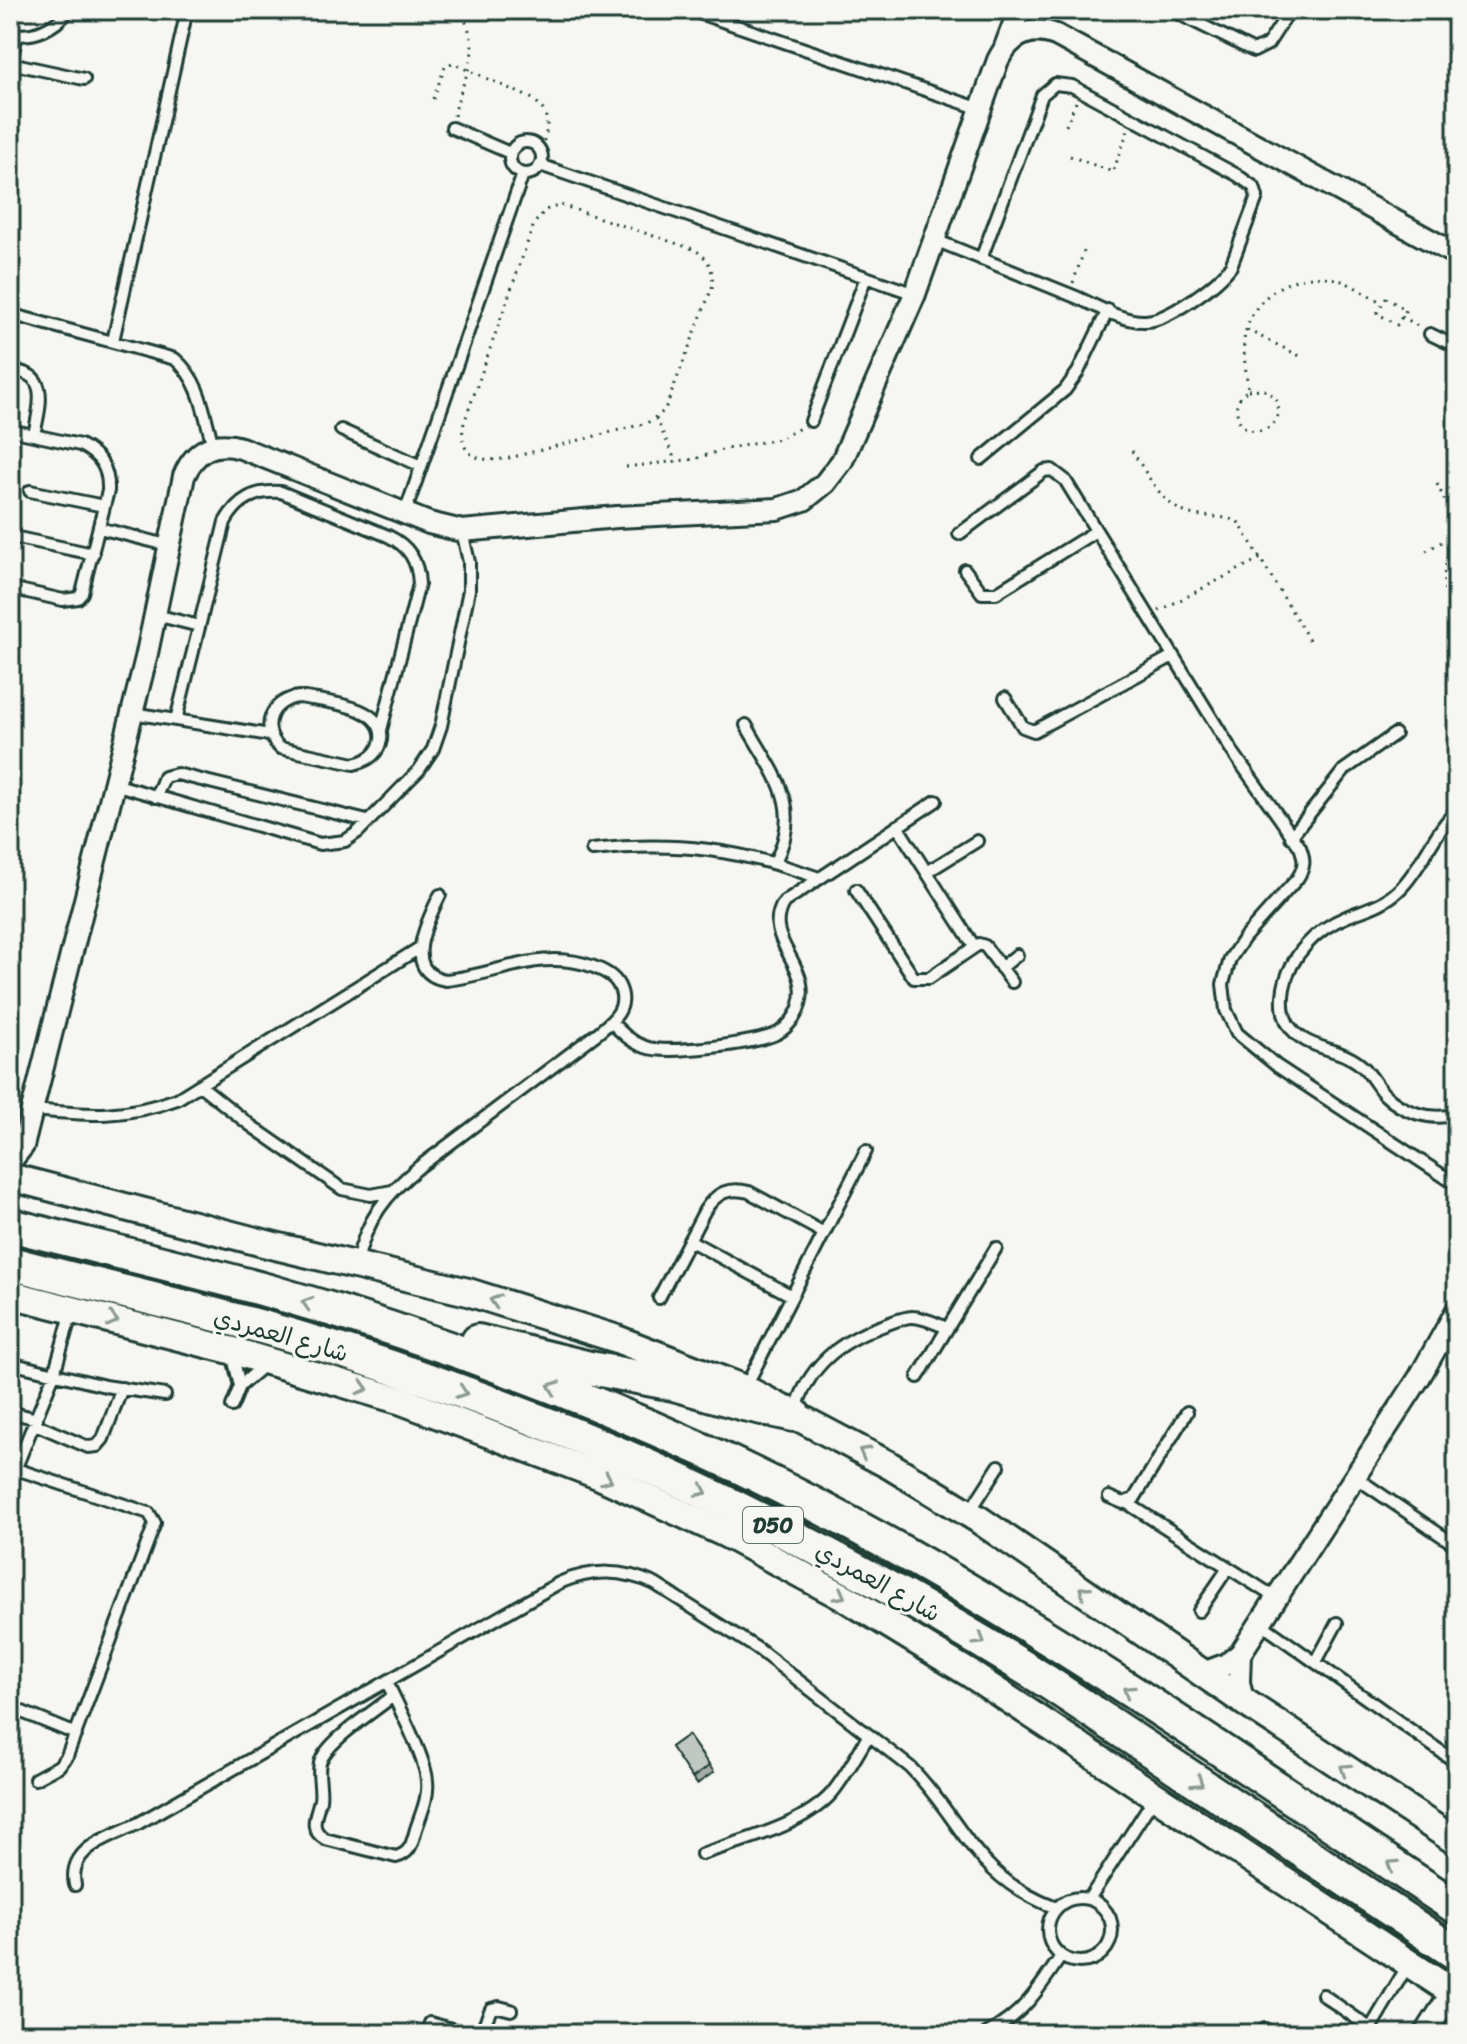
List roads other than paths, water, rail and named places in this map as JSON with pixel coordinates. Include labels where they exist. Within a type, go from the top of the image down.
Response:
[{"type":"main road","name":"شارع العمردي","points":[[10,1225],[268,1291],[410,1335],[631,1418],[760,1477],[880,1540],[1047,1639],[1457,1908]]},
{"type":"main road","name":"شارع العمردي","points":[[10,1263],[261,1327],[403,1372],[544,1422],[709,1494],[842,1561],[979,1639],[1457,1954]]},
{"type":"main road","points":[[410,1335],[455,1338],[499,1346],[674,1384],[794,1415]]},
{"type":"street","points":[[39,1184],[29,1166],[16,1154],[32,1110],[132,713],[156,615],[184,476],[190,462],[200,452],[227,444],[429,523],[462,531],[617,517],[745,512],[777,509],[804,500],[825,483],[842,461],[915,294],[1019,10]]},
{"type":"street","points":[[1005,47],[1015,37],[1028,31],[1043,30],[1056,35],[1457,255]]},
{"type":"street","points":[[10,1177],[468,1292],[614,1338],[745,1389],[889,1465],[969,1513],[1243,1701],[1457,1842]]},
{"type":"street","points":[[10,1294],[271,1361],[389,1396],[598,1475],[726,1534],[825,1586],[909,1636],[1455,1993],[1425,2034]]},
{"type":"street","points":[[1203,1673],[1227,1664],[1240,1654],[1419,1378],[1457,1310]]},
{"type":"street","points":[[1240,1654],[1239,1682],[1243,1701]]},
{"type":"lane","points":[[69,10],[58,23],[45,30],[14,34],[10,64],[84,79]]},
{"type":"lane","points":[[113,341],[187,10]]},
{"type":"lane","points":[[690,10],[981,109]]},
{"type":"lane","points":[[1171,10],[1254,51],[1268,44],[1290,10]]},
{"type":"lane","points":[[935,240],[981,259],[1108,310],[1135,320],[1153,321],[1215,283],[1231,266],[1257,197],[1254,187],[1247,181],[1080,91],[1064,83],[1055,84],[1042,95],[981,259]]},
{"type":"lane","points":[[452,128],[510,153]]},
{"type":"lane","points":[[527,142],[540,150],[540,165],[533,172],[523,174],[513,169],[510,153],[516,145],[527,142]]},
{"type":"lane","points":[[540,165],[915,294]]},
{"type":"lane","points":[[405,513],[523,174]]},
{"type":"lane","points":[[811,421],[866,277]]},
{"type":"lane","points":[[981,459],[1065,390],[1078,372],[1108,310]]},
{"type":"lane","points":[[10,314],[175,359],[187,369],[196,383],[213,446]]},
{"type":"lane","points":[[1430,334],[1457,347]]},
{"type":"lane","points":[[10,371],[28,375],[39,388],[41,397],[34,435]]},
{"type":"lane","points":[[10,430],[80,445],[99,458],[108,479],[85,586],[78,598],[63,600],[10,588]]},
{"type":"lane","points":[[341,430],[421,466]]},
{"type":"lane","points":[[959,534],[1044,471],[1052,470],[1065,480],[1246,773],[1304,858],[1303,869],[1230,959],[1223,984],[1226,1010],[1237,1033],[1277,1066],[1457,1185]]},
{"type":"lane","points":[[30,491],[104,506]]},
{"type":"lane","points":[[176,720],[225,522],[232,510],[254,494],[267,491],[281,492],[399,541],[415,560],[419,584],[376,753],[366,761],[354,764],[287,751],[280,748],[270,735],[269,719],[284,700],[300,697],[366,712],[376,719],[381,730]]},
{"type":"lane","points":[[99,528],[171,546]]},
{"type":"lane","points":[[114,784],[320,844],[345,841],[358,832],[419,770],[438,738],[469,590],[469,562],[462,531]]},
{"type":"lane","points":[[965,570],[982,593],[996,593],[1096,531]]},
{"type":"lane","points":[[18,538],[93,554]]},
{"type":"lane","points":[[156,615],[199,626]]},
{"type":"lane","points":[[1005,698],[1023,727],[1034,731],[1173,656]]},
{"type":"lane","points":[[132,713],[270,735]]},
{"type":"lane","points":[[746,725],[787,804],[788,825],[784,844],[775,862]]},
{"type":"lane","points":[[1291,837],[1344,770],[1395,734]]},
{"type":"lane","points":[[156,797],[164,777],[177,774],[367,821]]},
{"type":"lane","points":[[611,1022],[627,1038],[646,1048],[668,1052],[778,1033],[791,1022],[800,1008],[803,991],[800,974],[776,925],[777,913],[784,902],[936,801]]},
{"type":"lane","points":[[1457,810],[1439,831],[1410,879],[1397,892],[1381,904],[1324,928],[1307,943],[1285,981],[1282,1002],[1287,1022],[1300,1039],[1353,1059],[1385,1095],[1404,1109],[1428,1116],[1457,1114]]},
{"type":"lane","points":[[897,826],[974,946]]},
{"type":"lane","points":[[927,872],[977,841]]},
{"type":"lane","points":[[592,850],[638,845],[684,846],[775,862],[819,878]]},
{"type":"lane","points":[[856,890],[914,978],[929,978],[979,944],[985,946],[1012,982]]},
{"type":"lane","points":[[357,1265],[369,1224],[392,1191],[419,1167],[611,1022],[621,1011],[623,996],[618,982],[606,972],[586,964],[542,959],[446,980],[435,978],[425,971],[420,959],[432,911],[440,895]]},
{"type":"lane","points":[[32,1110],[96,1116],[124,1114],[164,1104],[201,1086],[421,947]]},
{"type":"lane","points":[[1001,968],[1017,955]]},
{"type":"lane","points":[[201,1086],[250,1125],[342,1189],[371,1195],[392,1191]]},
{"type":"lane","points":[[745,1389],[866,1151]]},
{"type":"lane","points":[[659,1298],[712,1199],[723,1191],[736,1189],[749,1192],[824,1233]]},
{"type":"lane","points":[[689,1240],[792,1296]]},
{"type":"lane","points":[[918,1377],[996,1248]]},
{"type":"lane","points":[[10,1482],[13,1468],[36,1422],[54,1374],[72,1310]]},
{"type":"lane","points":[[794,1415],[811,1374],[829,1354],[857,1337],[913,1317],[947,1328]]},
{"type":"lane","points":[[230,1350],[240,1386]]},
{"type":"lane","points":[[232,1406],[240,1386],[271,1361]]},
{"type":"lane","points":[[10,1363],[165,1395]]},
{"type":"lane","points":[[10,1412],[88,1447],[97,1446],[103,1439],[122,1388]]},
{"type":"lane","points":[[1127,1503],[1136,1496],[1187,1412]]},
{"type":"lane","points":[[969,1513],[999,1466]]},
{"type":"lane","points":[[13,1468],[149,1513],[155,1523],[76,1734],[62,1763],[35,1779]]},
{"type":"lane","points":[[1355,1477],[1457,1546]]},
{"type":"lane","points":[[1109,1497],[1127,1503],[1276,1598]]},
{"type":"lane","points":[[1199,1611],[1228,1568]]},
{"type":"lane","points":[[75,1885],[73,1875],[77,1860],[89,1847],[139,1823],[559,1583],[584,1574],[611,1572],[641,1578],[668,1592],[758,1649],[921,1778],[989,1868],[1020,1892],[1056,1908]]},
{"type":"lane","points":[[1260,1623],[1457,1763]]},
{"type":"lane","points":[[1316,1662],[1337,1623]]},
{"type":"lane","points":[[387,1682],[393,1696],[427,1779],[426,1795],[411,1847],[396,1857],[325,1839],[314,1824],[323,1756],[333,1744],[393,1696]]},
{"type":"lane","points":[[10,1707],[76,1734]]},
{"type":"lane","points":[[702,1854],[770,1830],[817,1807],[838,1784],[869,1735]]},
{"type":"lane","points":[[1089,1899],[1155,1796]]},
{"type":"lane","points":[[1071,1899],[1089,1899],[1101,1906],[1110,1919],[1111,1936],[1108,1945],[1095,1958],[1069,1960],[1061,1956],[1050,1942],[1048,1924],[1056,1908],[1071,1899]]},
{"type":"lane","points":[[986,2034],[1025,2007],[1061,1956]]},
{"type":"lane","points":[[1323,1995],[1369,2031],[1409,1964]]},
{"type":"lane","points":[[480,2034],[491,2009],[511,2010]]},
{"type":"lane","points":[[430,2023],[469,2034]]}]
